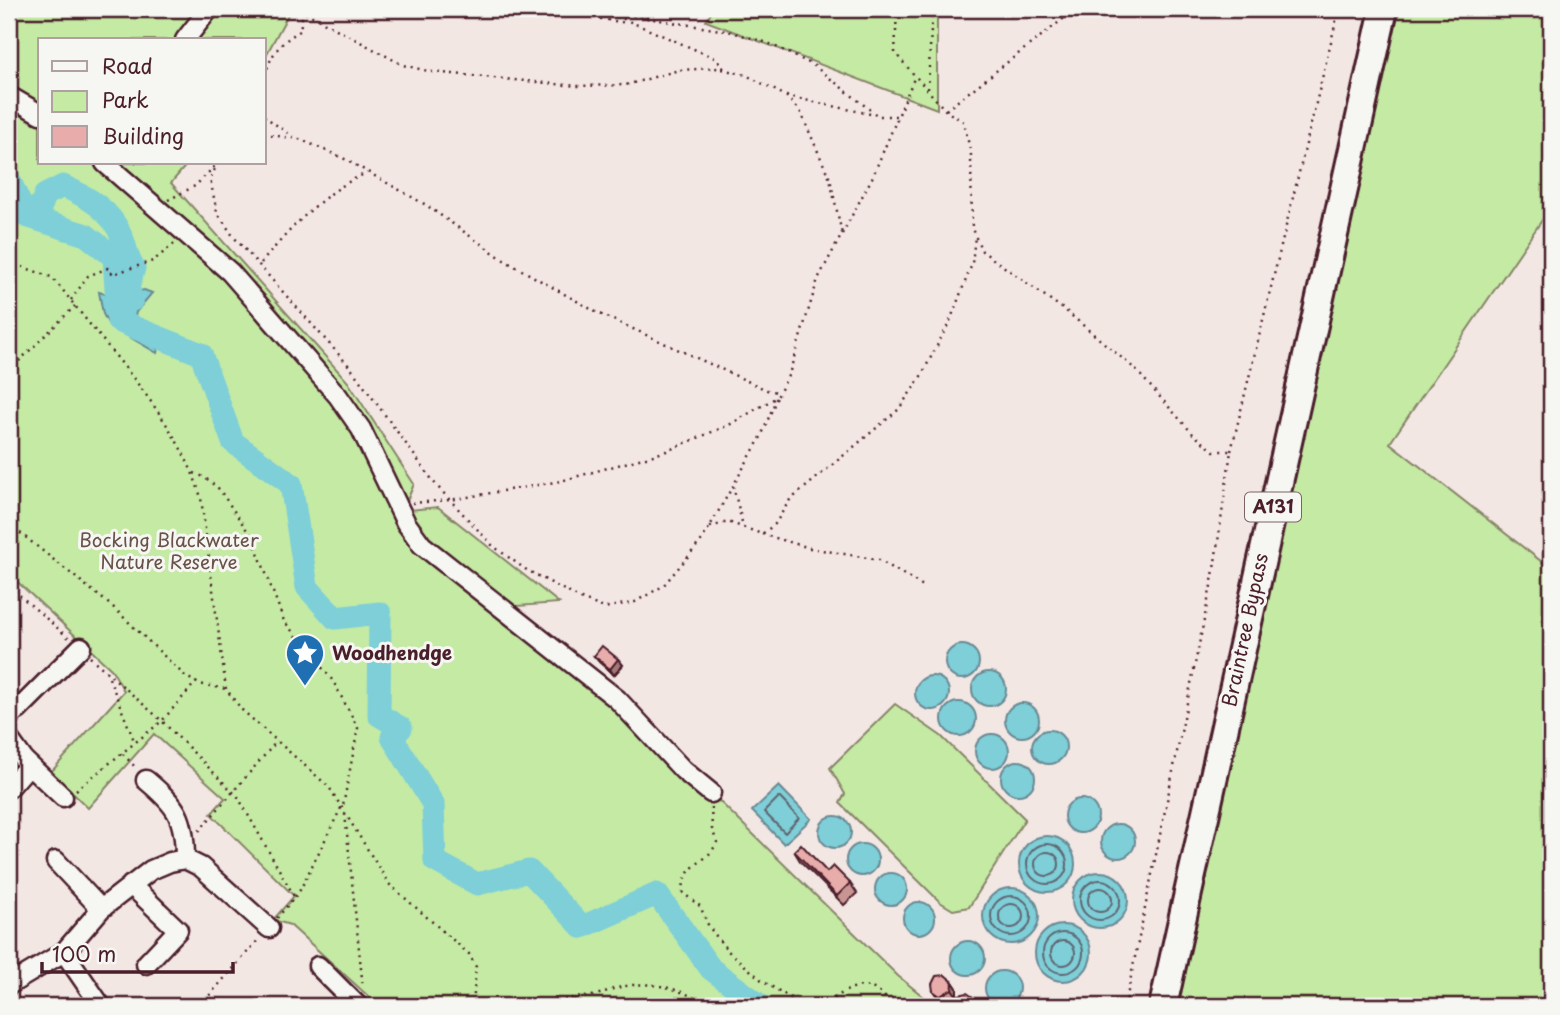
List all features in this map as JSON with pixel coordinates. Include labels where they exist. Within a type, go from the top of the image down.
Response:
[{"type":"highway","name":"Braintree Bypass","points":[[1163,1006],[1384,9]]},
{"type":"street","points":[[186,38],[209,9]]},
{"type":"street","points":[[9,96],[38,113]]},
{"type":"street","points":[[106,164],[230,272],[338,396],[360,429],[405,523],[422,545],[617,699],[683,770],[711,793]]},
{"type":"street","points":[[9,715],[81,647]]},
{"type":"street","points":[[9,739],[29,765],[63,797]]},
{"type":"street","points":[[9,788],[29,765]]},
{"type":"street","points":[[146,780],[174,804],[183,825],[185,853],[213,875],[269,928]]},
{"type":"street","points":[[9,985],[64,952],[102,909],[151,870],[185,853]]},
{"type":"street","points":[[56,861],[102,909]]},
{"type":"street","points":[[131,886],[178,930],[146,964]]},
{"type":"street","points":[[64,952],[101,1006]]},
{"type":"street","points":[[318,966],[361,1000]]},
{"type":"path","points":[[302,9],[331,9]]},
{"type":"path","points":[[302,9],[403,65],[468,77],[576,86],[626,85],[679,70],[724,69],[746,75],[786,96],[878,116],[899,116]]},
{"type":"path","points":[[266,71],[282,41],[300,31],[302,9]]},
{"type":"path","points":[[538,9],[634,24]]},
{"type":"path","points":[[600,9],[717,59],[724,69]]},
{"type":"path","points":[[762,534],[768,532],[796,495],[898,410],[919,380],[950,321],[972,264],[975,236],[969,185],[971,155],[964,122],[946,111],[895,52],[897,9]]},
{"type":"path","points":[[928,90],[932,9]]},
{"type":"path","points":[[946,111],[1076,9]]},
{"type":"path","points":[[1125,1006],[1213,576],[1231,450],[1339,9]]},
{"type":"path","points":[[605,11],[732,32],[768,43],[813,65],[878,116]]},
{"type":"path","points":[[218,164],[211,179],[217,212],[233,236],[350,367],[450,500],[493,547],[537,575],[604,608],[635,602],[663,586],[709,527],[733,486],[761,437],[778,392],[789,374],[818,279],[872,178],[915,76]]},
{"type":"path","points":[[786,96],[801,113],[815,142],[837,202],[842,234]]},
{"type":"path","points":[[266,117],[294,138],[343,158],[426,205],[504,260],[598,313],[766,390],[778,392]]},
{"type":"path","points":[[266,134],[294,138]]},
{"type":"path","points":[[155,207],[195,186],[217,164]]},
{"type":"path","points":[[260,264],[287,232],[315,207],[351,180],[367,173]]},
{"type":"path","points":[[71,300],[88,276],[108,268],[113,274],[153,261],[187,235]]},
{"type":"path","points":[[975,236],[982,251],[1066,311],[1135,369],[1193,434],[1214,451],[1231,450]]},
{"type":"path","points":[[9,262],[51,278],[71,300],[174,437],[194,473],[205,518],[226,689],[242,710],[329,787],[389,884],[469,954],[475,967],[473,1006]]},
{"type":"path","points":[[9,372],[75,306]]},
{"type":"path","points":[[397,504],[450,500],[561,481],[664,452],[729,425],[777,397]]},
{"type":"path","points":[[194,473],[219,489],[253,539],[284,621],[333,681],[358,728],[343,808],[361,1000]]},
{"type":"path","points":[[733,486],[743,527]]},
{"type":"path","points":[[709,527],[728,522],[810,548],[879,560],[923,586]]},
{"type":"path","points":[[9,524],[114,608],[185,676],[196,682],[226,689]]},
{"type":"path","points":[[107,675],[135,744]]},
{"type":"path","points":[[63,797],[85,785],[162,721],[196,682]]},
{"type":"path","points":[[162,721],[233,793],[294,896]]},
{"type":"path","points":[[185,853],[277,741]]},
{"type":"path","points":[[123,754],[146,780]]},
{"type":"path","points":[[711,793],[712,829],[717,842],[713,852],[694,865],[683,878],[683,893],[700,906],[709,927],[728,951],[764,982],[804,1006]]},
{"type":"path","points":[[200,1006],[299,892],[343,808]]},
{"type":"path","points":[[544,1006],[558,999],[650,983],[672,987],[709,1006]]},
{"type":"path","points":[[822,1006],[850,988],[867,985],[881,992],[893,1006]]},
{"type":"path","points":[[574,998],[584,1006]]},
{"type":"green space","name":"Bocking Blackwater Nature Reserve","points":[[9,9],[291,9],[266,55],[266,38],[38,38],[38,164],[187,164],[171,183],[348,382],[414,484],[406,503],[410,510],[438,507],[559,603],[502,607],[711,793],[898,976],[935,1006],[379,1006],[290,925],[273,920],[294,896],[211,814],[225,798],[154,734],[88,808],[51,772],[124,691],[112,670],[9,574]]},
{"type":"green space","points":[[713,9],[937,9],[937,109],[706,21]]},
{"type":"green space","points":[[1395,9],[1551,9],[1551,207],[1390,443],[1551,569],[1551,1006],[1178,1006]]},
{"type":"green space","points":[[895,704],[941,736],[1025,819],[969,907],[953,910],[940,902],[840,803],[845,794],[830,768]]},
{"type":"water","points":[[144,290],[152,293],[136,312],[134,322],[147,341],[158,349],[157,353],[109,325],[103,314],[99,292],[129,301],[136,292]]},
{"type":"water","points":[[962,645],[974,650],[979,662],[974,674],[962,679],[950,674],[945,662],[950,650]]},
{"type":"water","points":[[989,672],[1001,677],[1006,689],[1001,701],[989,706],[977,701],[972,689],[977,677]]},
{"type":"water","points":[[932,676],[944,681],[949,693],[944,705],[932,710],[920,705],[915,693],[920,681]]},
{"type":"water","points":[[959,702],[971,707],[976,719],[971,731],[959,736],[947,731],[942,719],[947,707]]},
{"type":"water","points":[[1022,703],[1034,708],[1039,720],[1034,732],[1022,737],[1010,732],[1005,720],[1010,708]]},
{"type":"water","points":[[1049,730],[1061,735],[1066,747],[1061,759],[1049,764],[1037,759],[1032,747],[1037,735]]},
{"type":"water","points":[[992,734],[1004,739],[1009,751],[1004,763],[992,768],[980,763],[975,751],[980,739]]},
{"type":"water","points":[[1018,761],[1030,766],[1035,778],[1030,790],[1018,795],[1006,790],[1001,778],[1006,766]]},
{"type":"water","points":[[779,786],[811,819],[784,844],[752,811]]},
{"type":"water","points":[[1081,799],[1093,804],[1098,816],[1093,828],[1081,833],[1069,828],[1064,816],[1069,804]]},
{"type":"water","points":[[835,816],[846,821],[851,832],[846,843],[835,848],[824,843],[819,832],[824,821]]},
{"type":"water","points":[[1118,824],[1130,829],[1135,841],[1130,853],[1118,858],[1106,853],[1101,841],[1106,829]]},
{"type":"water","points":[[1047,836],[1062,841],[1070,849],[1075,864],[1070,879],[1062,887],[1047,892],[1032,887],[1024,879],[1019,864],[1024,849],[1032,841]]},
{"type":"water","points":[[862,844],[873,849],[878,860],[873,871],[862,876],[851,871],[846,860],[851,849]]},
{"type":"water","points":[[1100,872],[1115,877],[1123,885],[1128,900],[1123,915],[1115,923],[1100,928],[1085,923],[1077,915],[1072,900],[1077,885],[1085,877]]},
{"type":"water","points":[[891,873],[902,878],[907,889],[902,900],[891,905],[880,900],[875,889],[880,878]]},
{"type":"water","points":[[1011,888],[1026,893],[1034,901],[1039,916],[1034,931],[1026,939],[1011,944],[996,939],[988,931],[983,916],[988,901],[996,893]]},
{"type":"water","points":[[919,902],[930,907],[935,918],[930,929],[919,934],[908,929],[903,918],[908,907]]},
{"type":"water","points":[[1063,925],[1078,930],[1086,938],[1091,953],[1086,968],[1078,976],[1063,981],[1048,976],[1040,968],[1035,953],[1040,938],[1048,930]]},
{"type":"water","points":[[968,941],[980,946],[985,958],[980,970],[968,975],[956,970],[951,958],[956,946]]},
{"type":"water","points":[[1002,971],[1014,976],[1019,988],[1014,1000],[1002,1005],[990,1000],[985,988],[990,976]]},
{"type":"building","points":[[602,646],[618,659],[610,669],[594,656]]},
{"type":"building","points":[[801,844],[827,872],[833,866],[850,883],[837,896],[794,851]]},
{"type":"building","points":[[945,975],[953,982],[952,989],[940,996],[933,991],[932,984],[936,976]]},
{"type":"building","points":[[967,993],[973,997],[975,1005],[955,1006],[958,995]]},
{"type":"waterway","points":[[9,179],[26,216],[86,235],[114,257],[118,321],[201,354],[233,442],[291,484],[307,587],[335,618],[380,613],[379,715],[401,728],[392,737],[433,804],[435,861],[477,884],[529,871],[582,927],[657,894],[711,969],[761,1006]]},
{"type":"waterway","points":[[26,216],[42,204],[45,195],[63,186],[98,206],[112,219],[134,268],[128,287],[132,300]]},
{"type":"place","name":"Woodhendge","points":[[305,687]]}]
